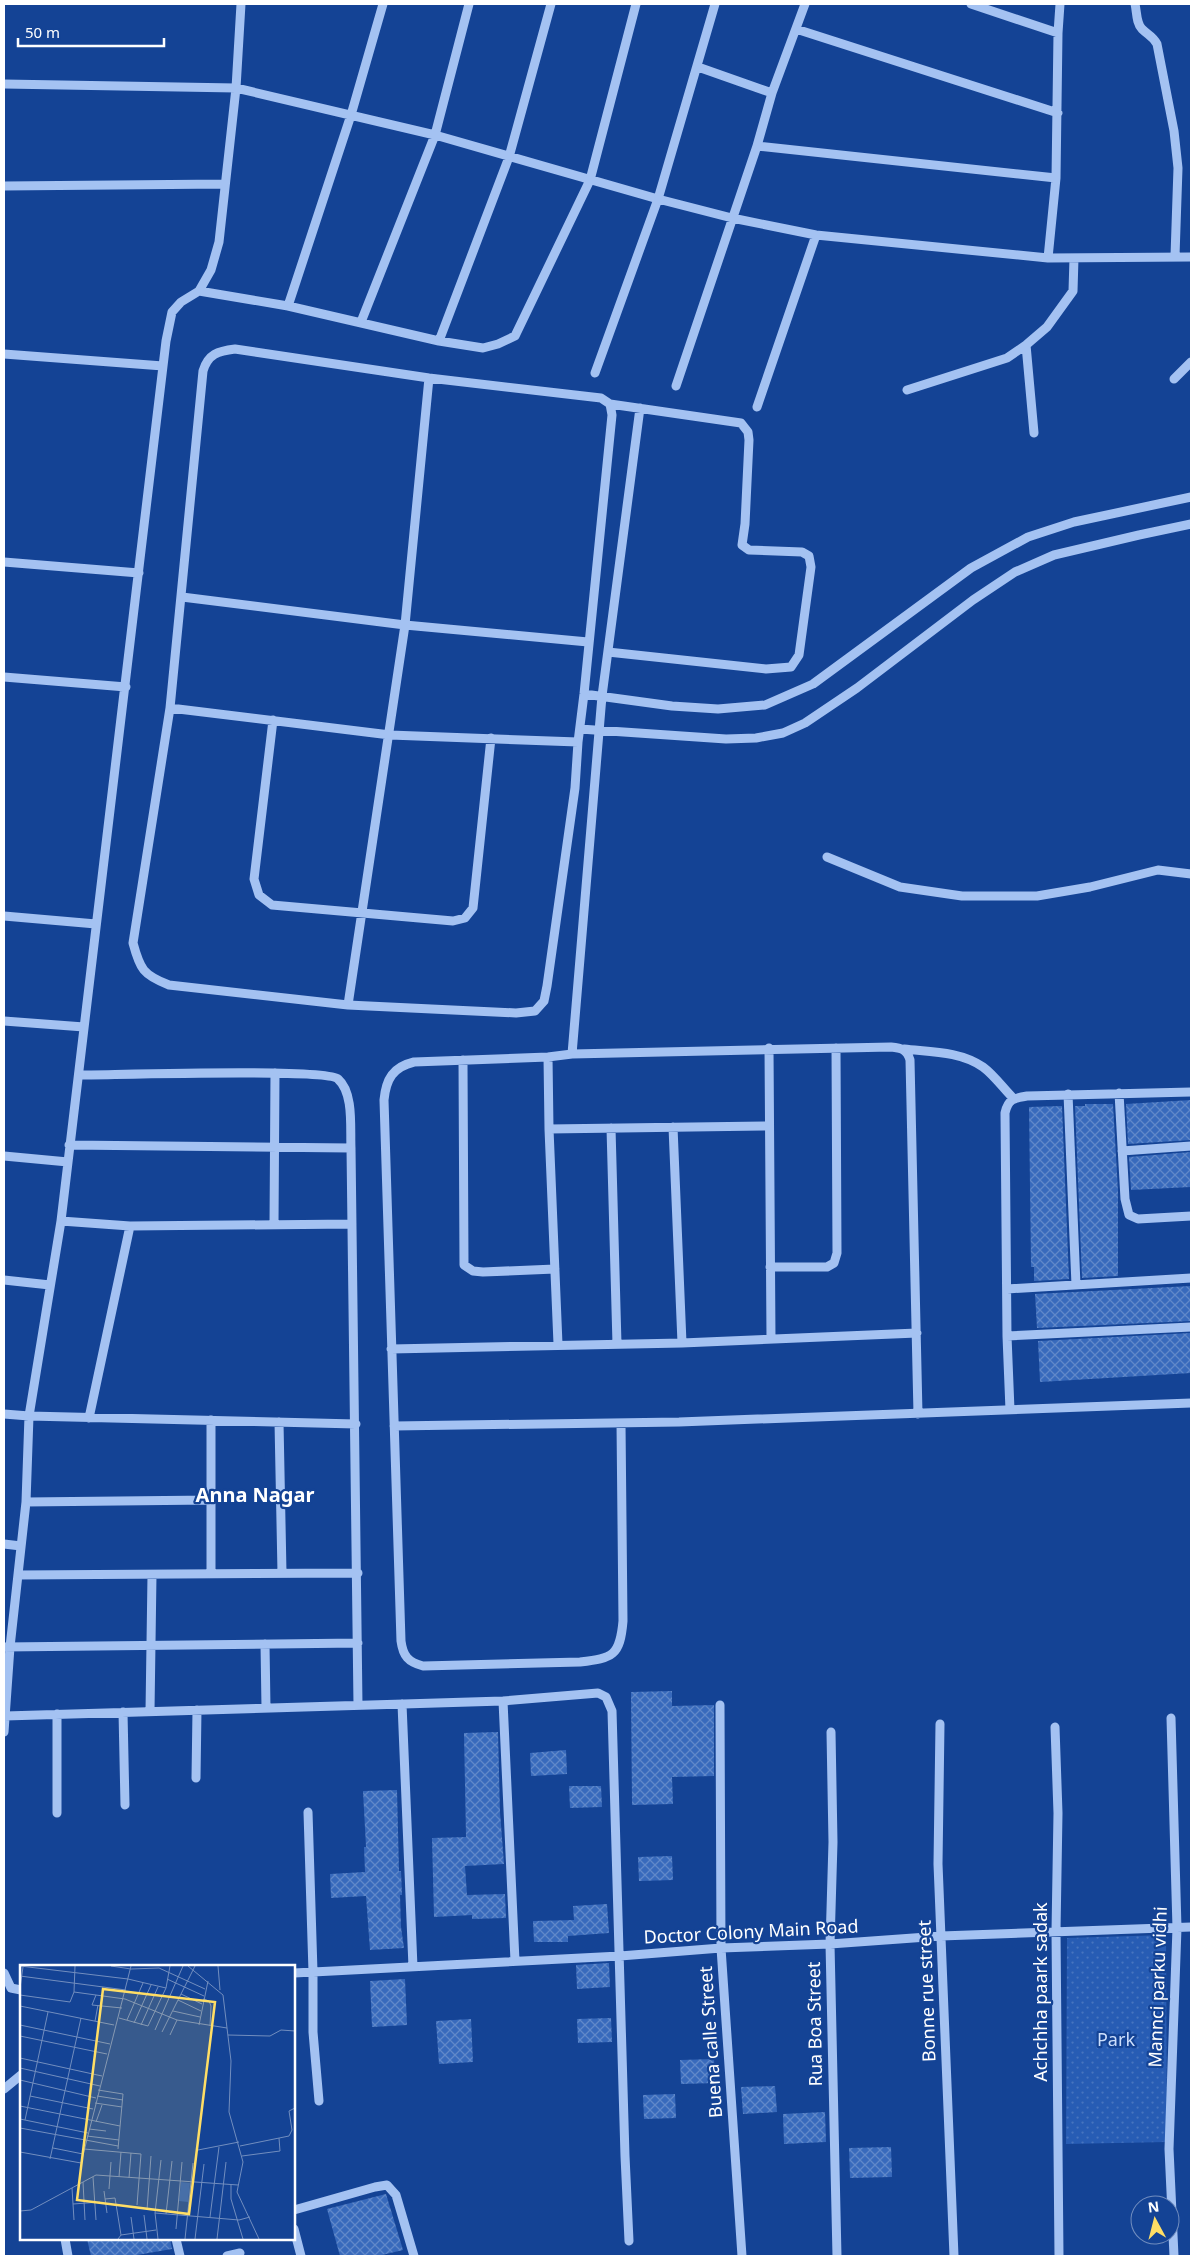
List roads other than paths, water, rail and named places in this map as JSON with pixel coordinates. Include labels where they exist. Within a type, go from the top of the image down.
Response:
[{"type":"street","points":[[4,1732],[7,1647],[18,1575],[26,1502],[29,1416],[61,1221],[163,366],[172,312],[181,302],[199,291],[211,270],[218,242],[236,88],[241,4]]},
{"type":"street","points":[[288,306],[351,115],[382,4]]},
{"type":"street","points":[[361,322],[435,135],[469,4]]},
{"type":"street","points":[[439,341],[510,157],[552,4]]},
{"type":"street","points":[[199,291],[288,306],[439,341],[483,348],[498,344],[515,336],[590,180],[636,4]]},
{"type":"street","points":[[595,373],[658,199],[698,68],[715,4]]},
{"type":"street","points":[[676,386],[757,146],[772,94],[805,4]]},
{"type":"street","points":[[971,4],[1058,33]]},
{"type":"street","points":[[1048,258],[1056,178],[1060,4]]},
{"type":"street","points":[[1135,4],[1138,22],[1142,29],[1153,37],[1157,44],[1174,131],[1178,168],[1175,256]]},
{"type":"street","points":[[796,29],[1058,113]]},
{"type":"street","points":[[698,68],[772,94]]},
{"type":"street","points":[[4,84],[236,88],[435,135],[590,180],[732,218],[816,235],[1048,258],[1191,257]]},
{"type":"street","points":[[757,146],[1056,178]]},
{"type":"street","points":[[4,186],[225,184]]},
{"type":"street","points":[[757,407],[816,235]]},
{"type":"street","points":[[907,390],[1007,358],[1026,345],[1047,328],[1073,292],[1074,258]]},
{"type":"street","points":[[1026,345],[1034,433]]},
{"type":"street","points":[[608,652],[766,669],[791,667],[799,655],[811,567],[809,556],[802,552],[749,550],[742,545],[745,524],[749,440],[748,432],[741,423],[610,404],[601,398],[429,378],[235,349],[223,350],[211,356],[206,361],[203,371],[170,708],[133,943],[139,962],[151,978],[169,985],[348,1005],[516,1012],[535,1010],[540,1007],[544,1001],[547,986],[575,788],[578,742],[612,415],[610,404]]},
{"type":"street","points":[[4,354],[163,366]]},
{"type":"street","points":[[1174,379],[1191,362]]},
{"type":"street","points":[[348,1005],[405,625],[429,378]]},
{"type":"street","points":[[572,1054],[602,696],[640,408]]},
{"type":"street","points":[[584,694],[672,706],[718,709],[765,705],[814,684],[971,568],[1028,537],[1074,522],[1191,497]]},
{"type":"street","points":[[580,729],[726,739],[756,738],[783,733],[805,723],[857,688],[973,600],[1016,572],[1054,555],[1139,534],[1191,524]]},
{"type":"street","points":[[4,562],[139,573]]},
{"type":"street","points":[[182,597],[405,625],[588,642]]},
{"type":"street","points":[[4,677],[126,687]]},
{"type":"street","points":[[170,708],[390,735],[578,742]]},
{"type":"street","points":[[272,720],[254,879],[259,895],[272,905],[453,921],[465,918],[473,908],[491,738]]},
{"type":"street","points":[[828,857],[900,887],[962,896],[1037,896],[1090,887],[1158,870],[1191,874]]},
{"type":"street","points":[[4,916],[96,924]]},
{"type":"street","points":[[4,1021],[84,1027]]},
{"type":"street","points":[[622,1423],[623,1621],[621,1644],[616,1650],[603,1659],[580,1662],[432,1665],[412,1663],[405,1657],[401,1641],[391,1349],[385,1087],[397,1067],[405,1064],[548,1057],[572,1054],[769,1048],[891,1047],[956,1055],[970,1060],[984,1068],[1013,1098]]},
{"type":"street","points":[[769,1048],[768,1126],[771,1339]]},
{"type":"street","points":[[770,1267],[827,1267],[834,1263],[837,1253],[836,1048]]},
{"type":"street","points":[[904,1049],[910,1060],[918,1414]]},
{"type":"street","points":[[548,1057],[549,1130],[558,1344]]},
{"type":"street","points":[[463,1060],[464,1264],[473,1271],[483,1272],[555,1269]]},
{"type":"street","points":[[79,1075],[275,1073],[332,1075],[344,1085],[348,1095],[351,1148],[358,1573],[358,1705]]},
{"type":"street","points":[[274,1225],[275,1073]]},
{"type":"street","points":[[1010,1410],[1007,1336],[1005,1113],[1007,1104],[1013,1098],[1068,1094],[1191,1092]]},
{"type":"street","points":[[1119,1093],[1125,1199],[1129,1215],[1138,1219],[1191,1216]]},
{"type":"street","points":[[1068,1094],[1076,1285]]},
{"type":"street","points":[[549,1130],[768,1126]]},
{"type":"street","points":[[673,1127],[682,1343]]},
{"type":"street","points":[[611,1128],[617,1344]]},
{"type":"street","points":[[69,1146],[351,1148]]},
{"type":"street","points":[[1122,1151],[1191,1146]]},
{"type":"street","points":[[4,1156],[68,1162]]},
{"type":"street","points":[[61,1221],[130,1226],[352,1224]]},
{"type":"street","points":[[89,1418],[130,1226]]},
{"type":"street","points":[[1007,1289],[1191,1278]]},
{"type":"street","points":[[4,1280],[50,1285]]},
{"type":"street","points":[[1007,1336],[1191,1327]]},
{"type":"street","points":[[391,1349],[558,1344],[682,1343],[917,1334]]},
{"type":"street","points":[[394,1426],[622,1423],[1191,1403]]},
{"type":"street","points":[[4,1414],[89,1418],[356,1424]]},
{"type":"street","points":[[211,1420],[211,1574]]},
{"type":"street","points":[[279,1422],[282,1573]]},
{"type":"street","points":[[26,1502],[211,1500]]},
{"type":"street","points":[[4,1544],[21,1546]]},
{"type":"street","points":[[18,1575],[358,1573]]},
{"type":"street","points":[[150,1711],[152,1574]]},
{"type":"street","points":[[7,1647],[358,1643]]},
{"type":"street","points":[[265,1644],[266,1708]]},
{"type":"street","points":[[5,1716],[503,1701],[598,1693],[606,1697],[610,1702],[612,1710],[625,2156],[630,2241]]},
{"type":"street","points":[[503,1701],[514,1961]]},
{"type":"street","points":[[402,1704],[413,1967]]},
{"type":"street","name":"Buena calle Street","points":[[720,1705],[721,1948],[742,2256]]},
{"type":"street","points":[[196,1778],[197,1710]]},
{"type":"street","points":[[123,1712],[125,1805]]},
{"type":"street","points":[[57,1714],[57,1813]]},
{"type":"street","name":"Mannci parku vidhi","points":[[1172,1718],[1177,1928],[1170,2149],[1174,2256]]},
{"type":"street","name":"Bonne rue street","points":[[940,1724],[938,1864],[954,2256]]},
{"type":"street","name":"Achchha paark sadak","points":[[1055,1728],[1058,1813],[1056,1931],[1059,2256]]},
{"type":"street","name":"Rua Boa Street","points":[[831,1732],[833,1842],[830,1944],[837,2256]]},
{"type":"street","points":[[308,1812],[313,2032],[319,2101]]},
{"type":"street","name":"Doctor Colony Main Road","points":[[295,1973],[620,1956],[721,1948],[830,1944],[941,1936],[1191,1927]]},
{"type":"street","points":[[4,1972],[11,1988],[20,1990]]},
{"type":"street","points":[[4,2089],[20,2076]]},
{"type":"street","points":[[295,2210],[388,2185],[396,2194],[414,2256]]},
{"type":"street","points":[[295,2233],[301,2256]]},
{"type":"street","points":[[65,2240],[68,2256]]},
{"type":"street","points":[[176,2240],[180,2256]]},
{"type":"street","points":[[227,2256],[240,2254]]},
{"type":"district","name":"Anna Nagar","points":[[255,1495]]},
{"type":"park label","name":"Park","points":[[1116,2040]]}]
